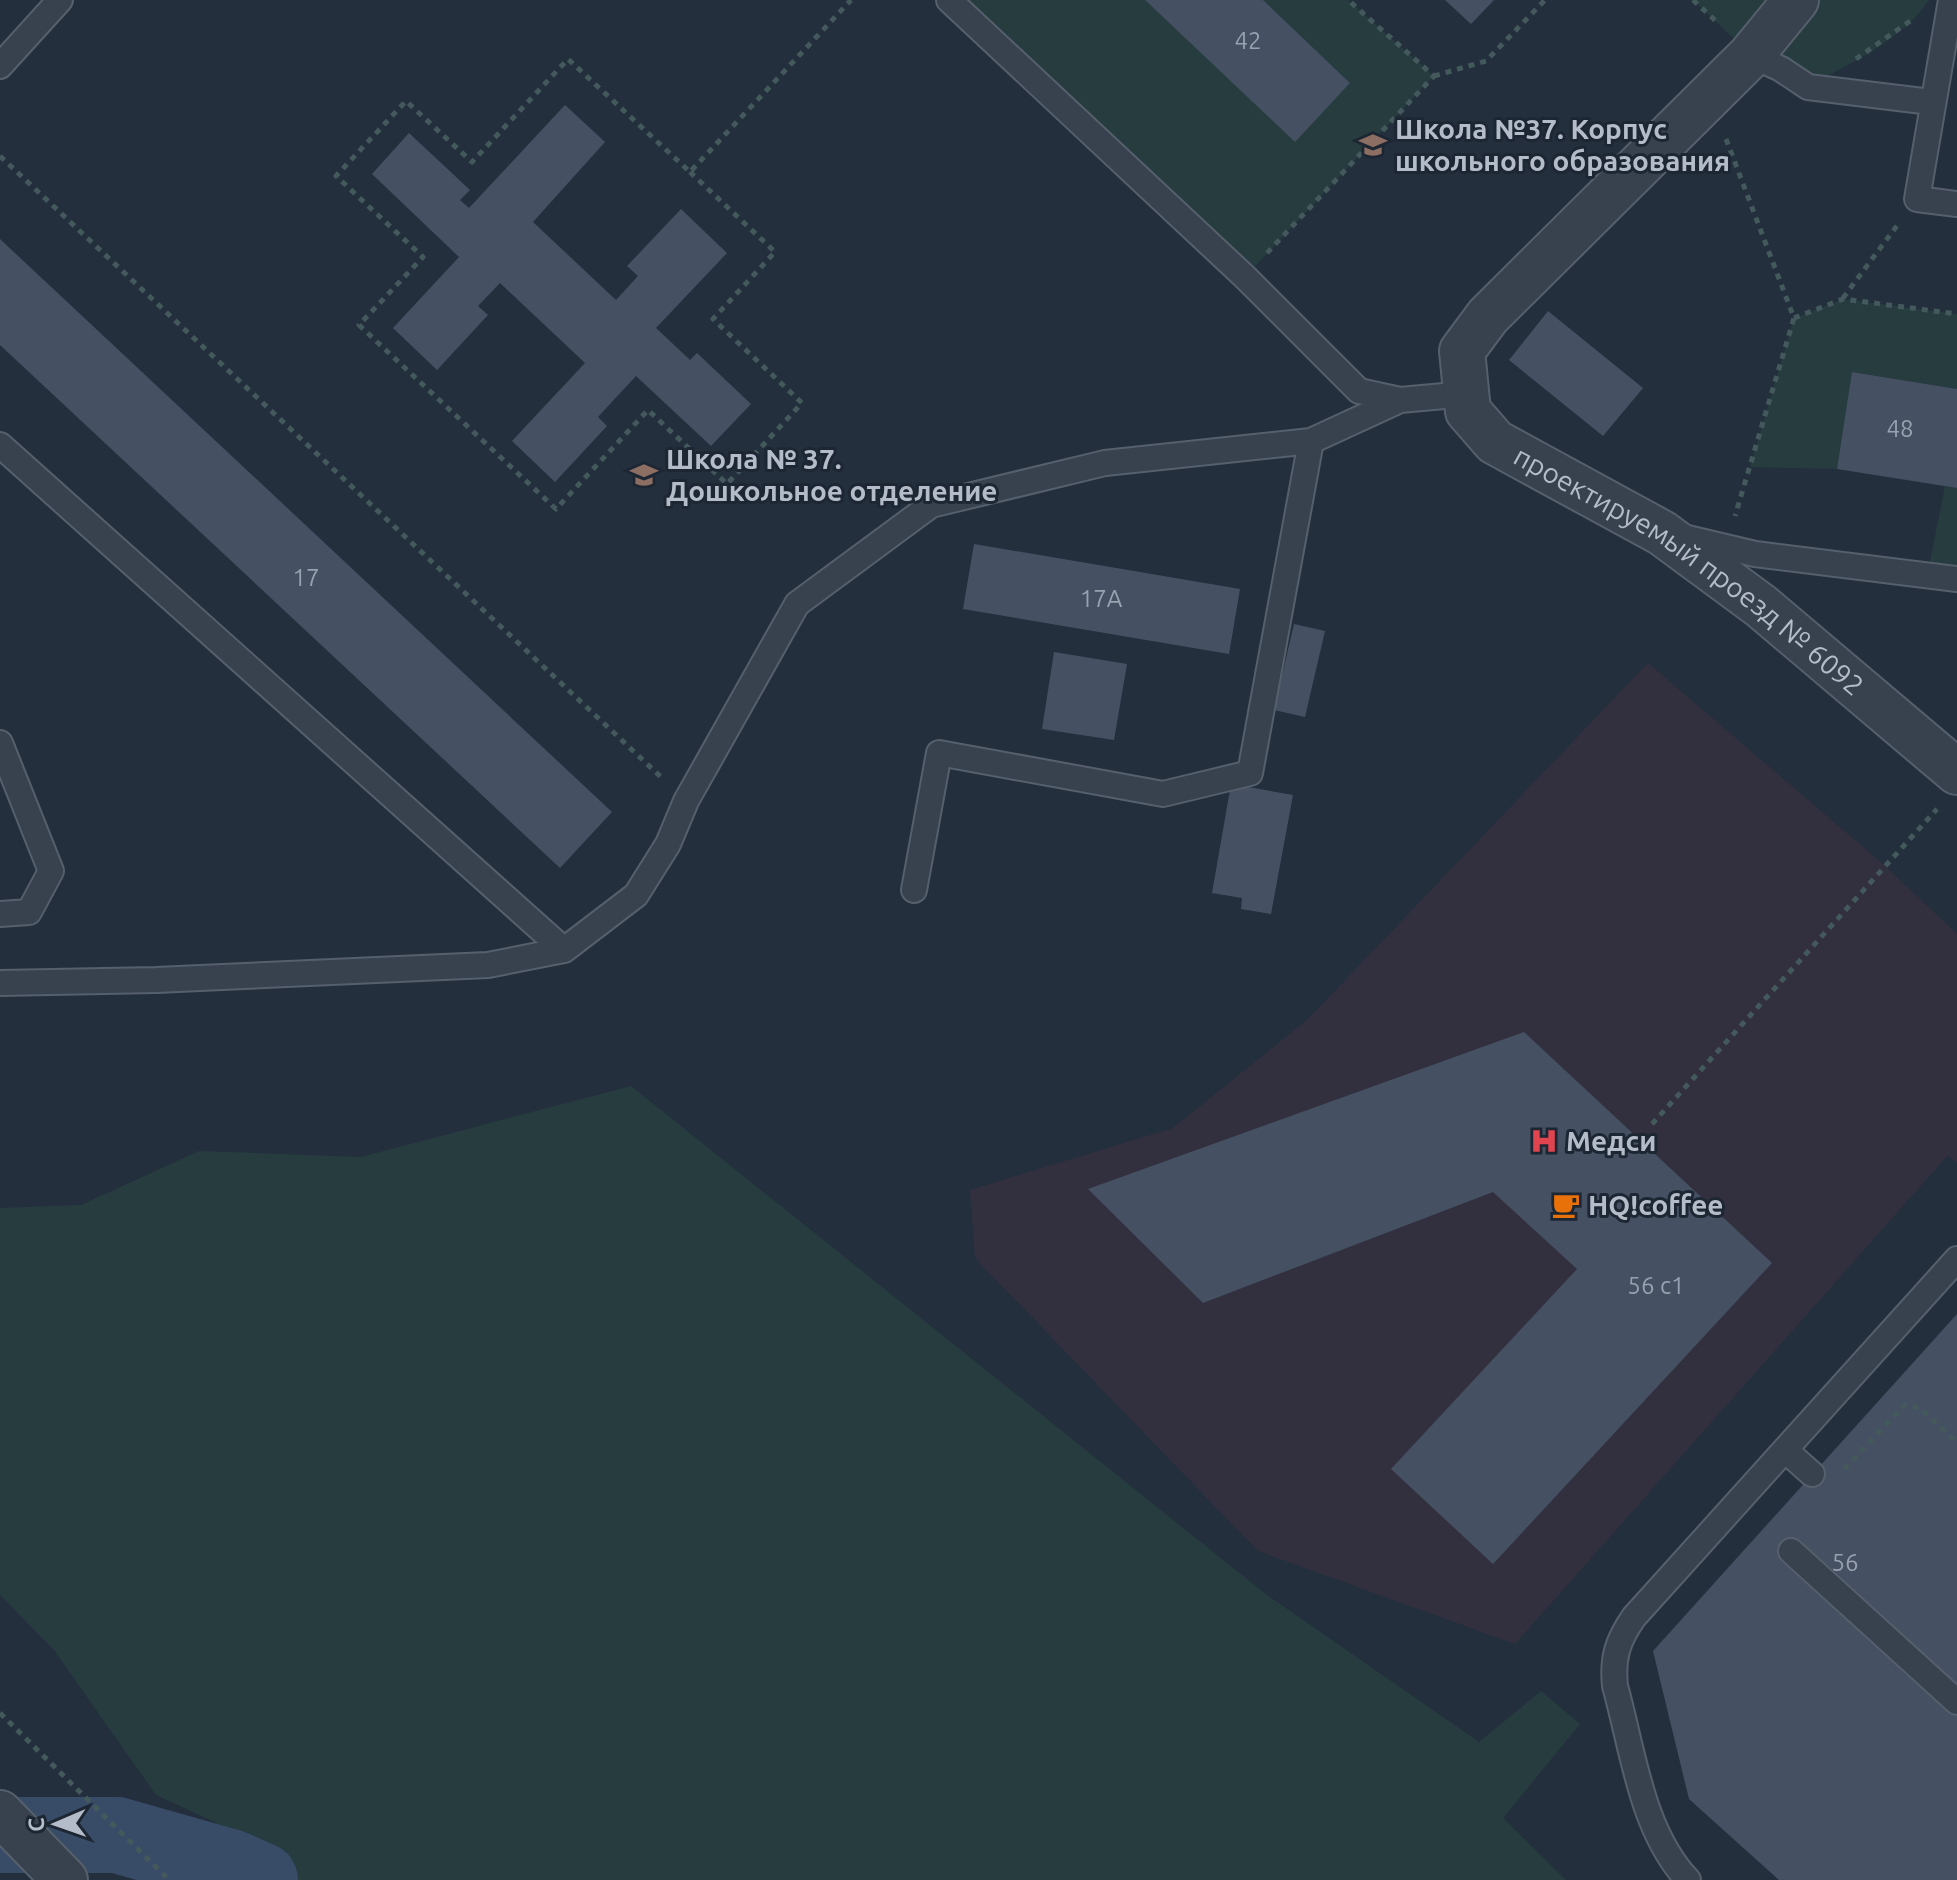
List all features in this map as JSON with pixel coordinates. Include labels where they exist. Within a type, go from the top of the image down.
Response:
[{"type":"street","points":[[1710,97],[1751,55],[1796,0]]},
{"type":"street","name":"проектируемый проезд № 6092","points":[[1710,97],[1488,316],[1462,351],[1468,411],[1495,442],[1662,533],[1761,606],[1952,786]]},
{"type":"street","points":[[0,1813],[65,1880]]},
{"type":"lane","points":[[0,66],[60,0]]},
{"type":"lane","points":[[949,0],[1245,277],[1359,391],[1400,400],[1466,394]]},
{"type":"lane","points":[[1951,0],[1931,102],[1917,199],[1957,204]]},
{"type":"lane","points":[[1751,55],[1781,69],[1808,87],[1931,102]]},
{"type":"lane","points":[[0,983],[156,980],[488,965],[564,950],[636,895],[668,844],[686,801],[797,604],[931,505],[1105,463],[1311,441],[1400,400]]},
{"type":"lane","points":[[914,890],[939,753],[1163,794],[1250,773],[1311,441]]},
{"type":"lane","points":[[0,445],[564,950]]},
{"type":"lane","points":[[1662,533],[1755,554],[1957,579]]},
{"type":"lane","points":[[0,743],[51,871],[29,912],[0,914]]},
{"type":"lane","points":[[1688,1880],[1669,1857],[1654,1828],[1615,1686],[1615,1650],[1634,1617],[1957,1259]]},
{"type":"lane","points":[[1785,1450],[1812,1474]]},
{"type":"lane","points":[[1791,1551],[1957,1702]]},
{"type":"path","points":[[690,172],[851,0]]},
{"type":"path","points":[[1348,0],[1434,76]]},
{"type":"path","points":[[1245,277],[1434,76],[1486,61],[1545,0]]},
{"type":"path","points":[[1808,87],[1885,42],[1920,13]]},
{"type":"path","points":[[568,59],[690,172],[775,252],[713,319],[802,403],[727,484],[648,410],[556,509],[359,325],[423,257],[336,176],[406,101],[472,162],[568,59]]},
{"type":"path","points":[[1710,97],[1794,318],[1727,546]]},
{"type":"path","points":[[0,156],[686,801]]},
{"type":"path","points":[[1843,299],[1917,199]]},
{"type":"path","points":[[1794,318],[1843,299],[1957,314]]},
{"type":"path","points":[[1652,1124],[1952,786]]},
{"type":"path","points":[[1841,1473],[1905,1405],[1920,1408],[1957,1442]]},
{"type":"path","points":[[0,1713],[169,1880]]},
{"type":"shaded area","name":"Медси","points":[[1648,663],[1884,865],[1957,934],[1957,1163],[1948,1155],[1515,1644],[1258,1551],[975,1258],[970,1190],[1173,1128],[1308,1019]]},
{"type":"green space","points":[[949,0],[1145,0],[1295,141],[1350,83],[1263,0],[1348,0],[1434,76],[1245,277]]},
{"type":"green space","points":[[1693,0],[1929,0],[1918,15],[1890,39],[1808,87],[1751,55]]},
{"type":"green space","points":[[1843,299],[1957,314],[1957,389],[1853,372],[1837,469],[1750,467],[1794,318]]},
{"type":"green space","points":[[1945,486],[1957,488],[1957,579],[1927,576]]},
{"type":"green space","points":[[631,1086],[1267,1595],[1479,1742],[1541,1691],[1580,1724],[1503,1818],[1566,1880],[277,1880],[223,1826],[156,1795],[54,1650],[0,1595],[0,1208],[81,1205],[199,1151],[361,1157]]},
{"type":"building","points":[[1145,0],[1263,0],[1350,83],[1295,142]]},
{"type":"building","points":[[1445,0],[1494,0],[1471,24]]},
{"type":"building","points":[[565,105],[605,142],[533,222],[616,300],[638,276],[627,266],[681,209],[727,253],[656,328],[690,360],[697,353],[751,404],[711,446],[636,376],[598,417],[607,426],[555,482],[512,441],[585,363],[500,283],[478,306],[488,315],[437,370],[393,328],[459,257],[372,174],[409,133],[470,190],[460,200],[469,208]]},
{"type":"building","points":[[0,239],[612,812],[560,868],[0,345]]},
{"type":"building","points":[[1548,311],[1643,388],[1603,436],[1509,360]]},
{"type":"building","points":[[1852,372],[1957,389],[1957,488],[1837,469]]},
{"type":"building","points":[[974,544],[1240,589],[1229,654],[963,609]]},
{"type":"building","points":[[1294,624],[1325,631],[1305,717],[1274,710]]},
{"type":"building","points":[[1054,652],[1127,664],[1114,740],[1042,729]]},
{"type":"building","points":[[1231,784],[1293,795],[1271,914],[1241,909],[1242,898],[1212,893]]},
{"type":"building","points":[[1524,1032],[1772,1263],[1493,1564],[1391,1469],[1577,1269],[1493,1192],[1203,1303],[1088,1189]]},
{"type":"building","points":[[1957,1314],[1957,1880],[1779,1880],[1689,1799],[1653,1651]]},
{"type":"waterway","points":[[0,1835],[117,1835],[230,1867],[260,1880]]},
{"type":"place","name":"Школа №37. Корпус школьного образования","points":[[1373,145]]},
{"type":"place","name":"Школа № 37. Дошкольное отделение","points":[[644,475]]},
{"type":"place","name":"Медси","points":[[1544,1141]]},
{"type":"place","name":"HQ!coffee","points":[[1566,1205]]}]
